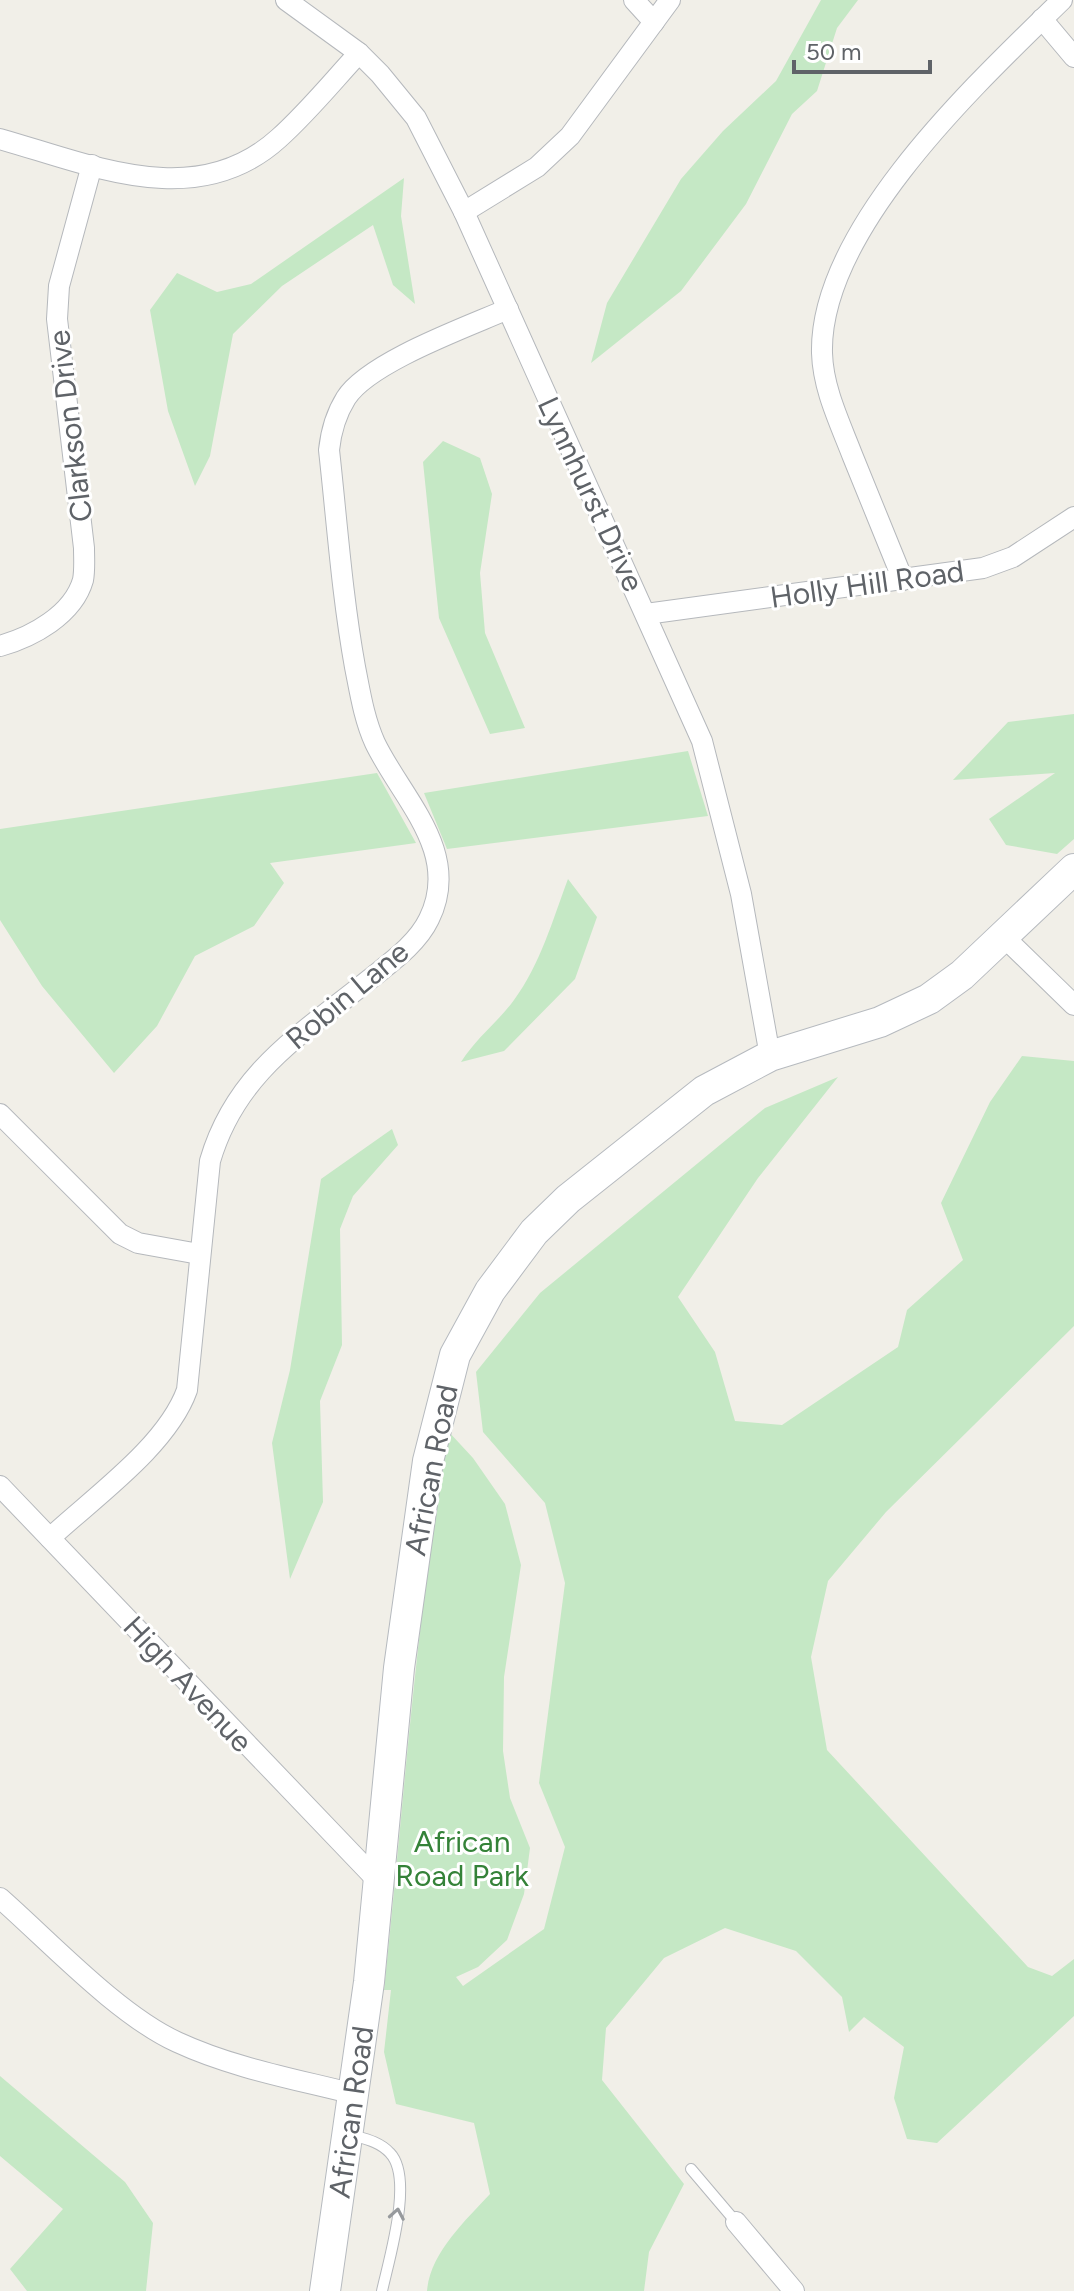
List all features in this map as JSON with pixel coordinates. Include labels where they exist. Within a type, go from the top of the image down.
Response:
[{"type":"street","name":"Lynnhurst Drive","points":[[286,0],[359,53],[416,118],[464,212],[702,741],[717,786],[741,894],[770,1056]]},
{"type":"street","points":[[634,0],[654,22]]},
{"type":"street","points":[[464,212],[537,167],[570,136],[670,0]]},
{"type":"street","points":[[903,580],[828,395],[822,353],[825,314],[842,264],[866,222],[943,118],[1062,0]]},
{"type":"street","points":[[1042,19],[1074,57]]},
{"type":"street","points":[[0,139],[92,165],[179,181],[209,176],[240,165],[278,140],[359,53]]},
{"type":"street","name":"Clarkson Drive","points":[[0,646],[25,639],[57,616],[76,596],[84,578],[84,548],[57,319],[59,286],[92,165]]},
{"type":"street","name":"Robin Lane","points":[[50,1538],[138,1457],[179,1412],[187,1390],[210,1161],[217,1138],[238,1095],[268,1062],[406,950],[429,920],[440,885],[438,859],[430,837],[374,742],[362,702],[349,636],[329,450],[332,425],[347,395],[367,376],[508,309]]},
{"type":"street","name":"Holly Hill Road","points":[[646,614],[983,568],[1003,561],[1055,533],[1074,517]]},
{"type":"street","name":"African Road","points":[[325,2291],[354,2094],[399,1668],[428,1461],[455,1355],[490,1291],[534,1232],[568,1199],[704,1091],[770,1056],[880,1022],[929,999],[1004,937],[1074,869]]},
{"type":"street","points":[[1004,937],[1074,1005]]},
{"type":"street","points":[[0,1114],[120,1234],[138,1243],[199,1254]]},
{"type":"street","name":"High Avenue","points":[[0,1486],[378,1881]]},
{"type":"street","points":[[0,1898],[107,1993],[174,2041],[235,2064],[354,2094]]},
{"type":"street","points":[[736,2222],[794,2291]]},
{"type":"lane","points":[[348,2134],[375,2141],[391,2153],[399,2167],[399,2204],[382,2291]]},
{"type":"lane","points":[[691,2169],[736,2222]]},
{"type":"green space","points":[[821,0],[858,0],[837,28],[817,91],[792,114],[746,204],[681,291],[591,363],[607,303],[681,179],[723,131],[776,81]]},
{"type":"green space","points":[[404,178],[401,216],[415,304],[393,285],[373,225],[282,286],[233,334],[210,456],[195,486],[168,411],[150,310],[177,273],[217,292],[251,284]]},
{"type":"green space","points":[[443,441],[480,458],[492,494],[480,573],[485,633],[525,728],[490,734],[439,618],[423,462]]},
{"type":"green space","points":[[1074,714],[1074,839],[1057,854],[1006,845],[989,819],[1055,773],[953,780],[1008,722]]},
{"type":"green space","points":[[688,751],[708,816],[447,849],[424,793]]},
{"type":"green space","points":[[377,773],[416,843],[270,863],[284,883],[254,926],[195,956],[157,1026],[114,1073],[42,986],[0,920],[0,829]]},
{"type":"green space","points":[[568,879],[597,917],[575,979],[504,1051],[461,1062],[523,986],[545,941]]},
{"type":"green space","name":"African Road Park","points":[[1022,1056],[1074,1061],[1074,1326],[886,1512],[828,1581],[811,1657],[827,1750],[1028,1967],[1052,1976],[1074,1959],[1074,2016],[937,2143],[907,2139],[894,2098],[904,2047],[864,2017],[849,2032],[842,1997],[796,1951],[725,1928],[664,1958],[606,2028],[602,2080],[684,2184],[649,2252],[644,2291],[427,2291],[442,2250],[490,2194],[474,2123],[396,2104],[384,2052],[391,1990],[384,1990],[412,1710],[427,1571],[448,1431],[473,1458],[505,1504],[521,1565],[504,1677],[503,1751],[510,1798],[530,1848],[524,1894],[507,1940],[478,1967],[456,1977],[463,1986],[544,1929],[565,1847],[539,1783],[565,1583],[545,1503],[483,1432],[476,1372],[540,1293],[765,1108],[838,1077],[758,1178],[678,1297],[715,1352],[735,1421],[782,1425],[898,1347],[907,1310],[963,1260],[941,1203],[990,1102]]},
{"type":"green space","points":[[392,1129],[398,1145],[353,1196],[340,1229],[342,1345],[320,1401],[323,1502],[290,1579],[272,1443],[290,1370],[321,1179]]},
{"type":"green space","points":[[0,2076],[125,2182],[153,2223],[146,2291],[27,2291],[10,2269],[63,2209],[0,2156]]}]
